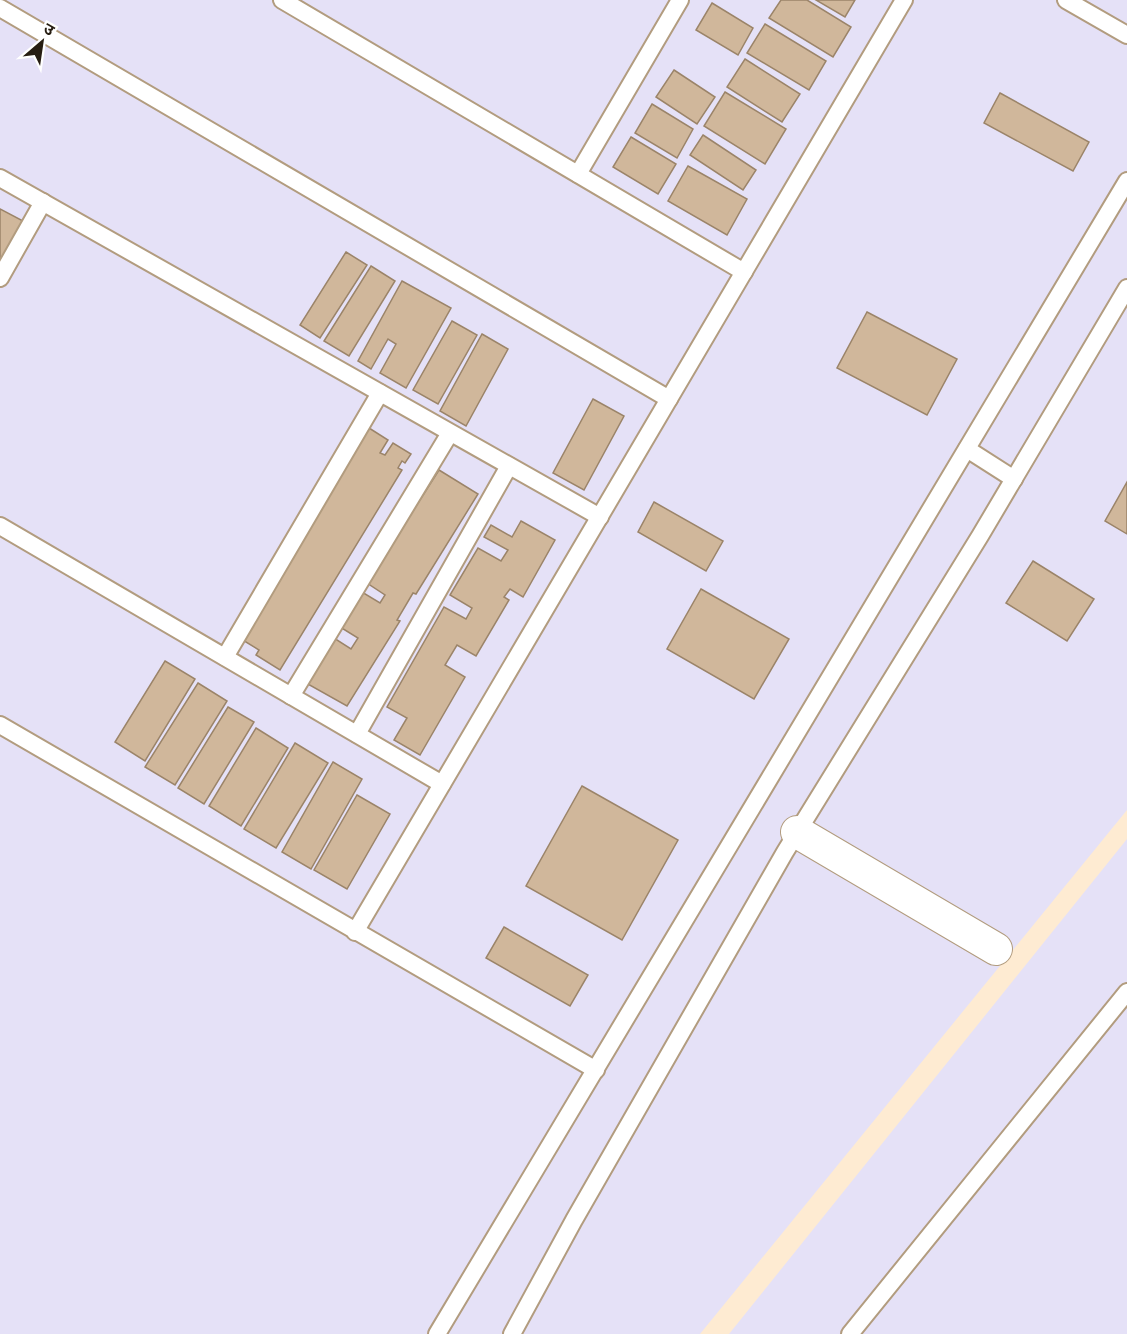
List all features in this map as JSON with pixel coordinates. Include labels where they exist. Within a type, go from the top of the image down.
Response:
[{"type":"street","points":[[797,832],[996,949]]},
{"type":"lane","points":[[282,0],[744,272]]},
{"type":"lane","points":[[578,174],[680,0]]},
{"type":"lane","points":[[356,932],[904,0]]},
{"type":"lane","points":[[1066,0],[1127,35]]},
{"type":"lane","points":[[0,8],[669,399]]},
{"type":"lane","points":[[0,178],[600,517]]},
{"type":"lane","points":[[437,1334],[1127,181]]},
{"type":"lane","points":[[0,278],[43,202]]},
{"type":"lane","points":[[512,1334],[574,1220],[797,832],[1014,478],[1127,288]]},
{"type":"lane","points":[[225,657],[380,393]]},
{"type":"lane","points":[[291,696],[450,433]]},
{"type":"lane","points":[[967,448],[1014,478]]},
{"type":"lane","points":[[357,734],[509,466]]},
{"type":"lane","points":[[0,526],[442,784]]},
{"type":"lane","points":[[0,725],[596,1070]]},
{"type":"lane","points":[[850,1334],[1127,992]]},
{"type":"shaded area","points":[[0,0],[1127,0],[1127,810],[700,1334],[0,1334]]},
{"type":"shaded area","points":[[1127,839],[1127,1334],[729,1334]]},
{"type":"building","points":[[781,0],[807,0],[851,27],[833,57],[769,18]]},
{"type":"building","points":[[816,0],[855,0],[845,17]]},
{"type":"building","points":[[712,3],[753,28],[738,55],[696,30]]},
{"type":"building","points":[[765,24],[826,61],[809,90],[747,53]]},
{"type":"building","points":[[745,59],[800,94],[782,122],[727,87]]},
{"type":"building","points":[[674,70],[715,97],[697,124],[656,97]]},
{"type":"building","points":[[725,92],[786,129],[765,164],[704,126]]},
{"type":"building","points":[[1000,93],[1089,142],[1073,171],[984,123]]},
{"type":"building","points":[[652,104],[693,129],[677,158],[635,133]]},
{"type":"building","points":[[703,135],[756,170],[743,190],[690,155]]},
{"type":"building","points":[[631,137],[676,164],[658,194],[613,167]]},
{"type":"building","points":[[688,166],[747,199],[727,235],[668,201]]},
{"type":"building","points":[[0,209],[25,222],[0,267]]},
{"type":"building","points":[[346,252],[367,265],[320,338],[300,325]]},
{"type":"building","points":[[371,266],[395,281],[349,356],[324,341]]},
{"type":"building","points":[[402,281],[451,308],[406,388],[380,373],[396,344],[388,339],[371,369],[358,361]]},
{"type":"building","points":[[867,312],[957,359],[927,415],[837,368]]},
{"type":"building","points":[[452,321],[477,335],[438,404],[413,390]]},
{"type":"building","points":[[482,334],[508,349],[466,426],[440,411]]},
{"type":"building","points":[[593,399],[624,416],[584,490],[553,473]]},
{"type":"building","points":[[369,428],[388,440],[380,453],[385,455],[393,443],[411,454],[405,463],[402,461],[398,468],[402,470],[280,670],[256,655],[259,650],[241,639]]},
{"type":"building","points":[[439,470],[478,494],[416,594],[413,593],[397,620],[400,621],[347,706],[306,683],[334,638],[351,649],[358,638],[340,627],[362,592],[380,603],[385,595],[367,583]]},
{"type":"building","points":[[1127,482],[1127,534],[1105,521]]},
{"type":"building","points":[[654,502],[723,541],[706,571],[638,532]]},
{"type":"building","points":[[521,521],[555,540],[523,597],[510,589],[504,597],[509,600],[476,656],[457,645],[445,665],[465,677],[420,755],[394,740],[407,718],[387,707],[444,607],[466,619],[472,608],[450,595],[478,548],[501,561],[508,550],[484,537],[491,525],[512,537]]},
{"type":"building","points":[[1033,561],[1094,599],[1067,641],[1006,603]]},
{"type":"building","points":[[701,589],[789,639],[754,699],[667,649]]},
{"type":"building","points":[[165,661],[195,679],[145,761],[115,742]]},
{"type":"building","points":[[198,683],[227,701],[175,785],[145,767]]},
{"type":"building","points":[[228,707],[254,722],[204,804],[178,788]]},
{"type":"building","points":[[256,728],[288,748],[241,826],[209,806]]},
{"type":"building","points":[[295,743],[328,763],[276,848],[244,829]]},
{"type":"building","points":[[333,762],[362,779],[311,869],[282,852]]},
{"type":"building","points":[[582,786],[678,840],[622,940],[526,886]]},
{"type":"building","points":[[357,795],[390,814],[347,889],[314,870]]},
{"type":"building","points":[[504,927],[588,975],[570,1006],[486,958]]}]
